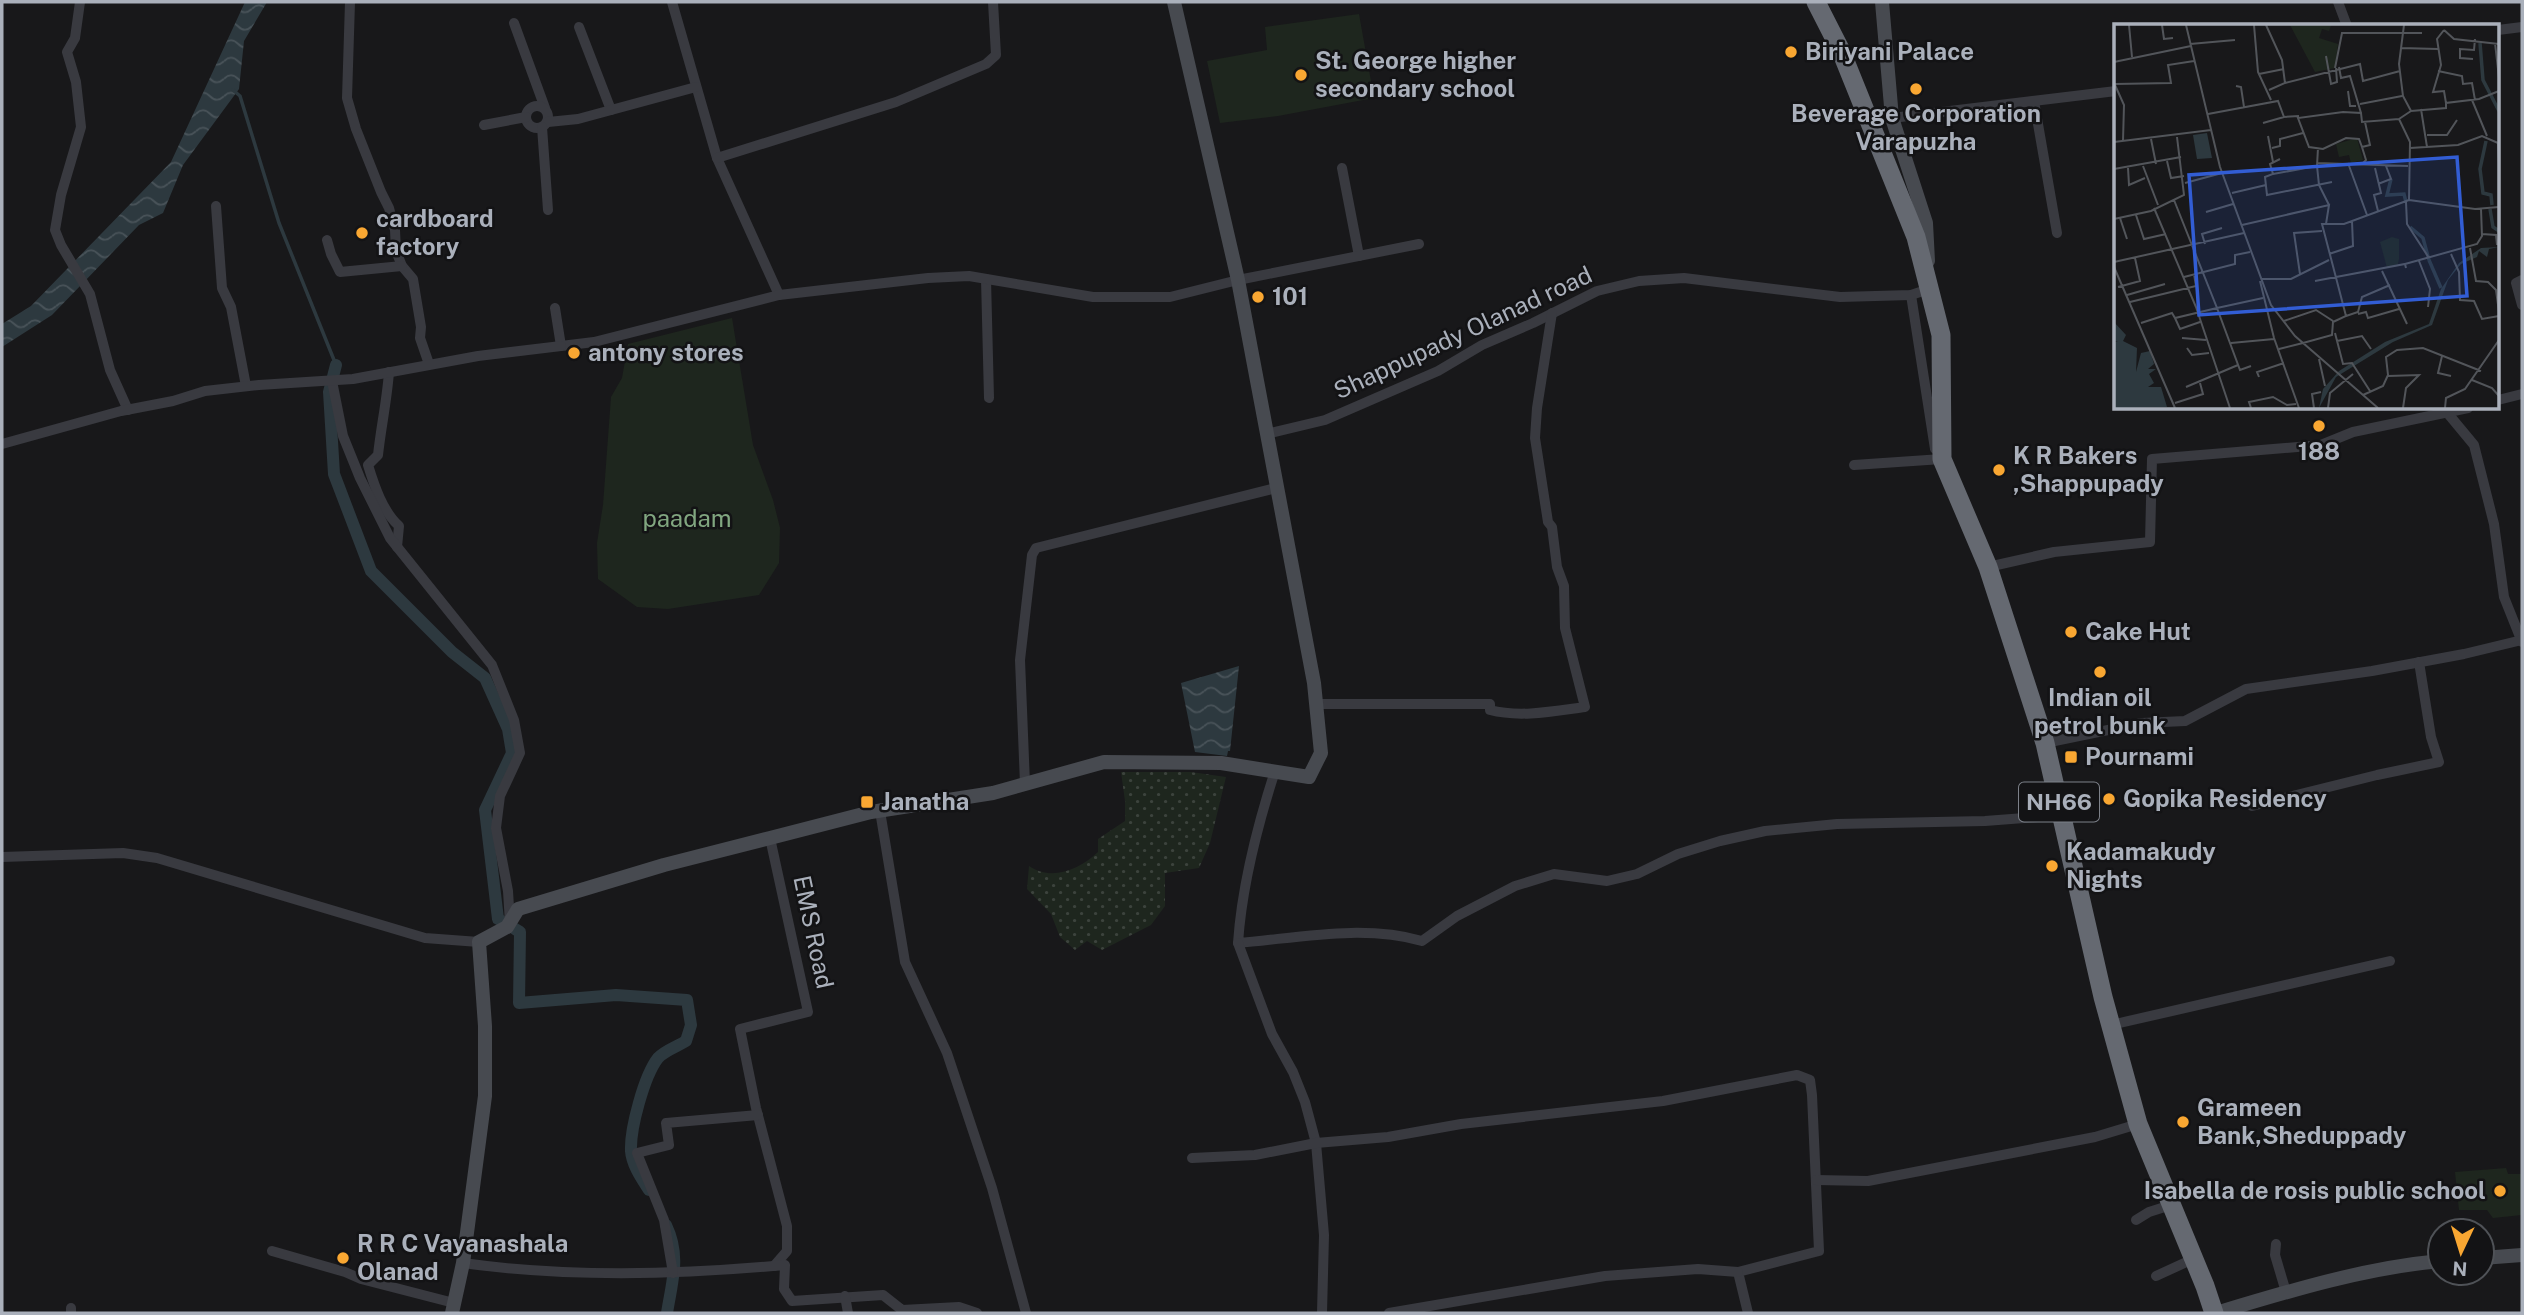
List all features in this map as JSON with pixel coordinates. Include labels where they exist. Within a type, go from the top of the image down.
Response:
[{"type":"highway","name":"NH66","points":[[1816,2],[1841,51],[1916,237],[1920,292],[1941,335],[1942,459],[1988,567],[2045,743],[2111,1025],[2138,1124],[2215,1313]]},
{"type":"main road","points":[[453,1308],[463,1263],[485,1096],[485,1026],[479,942],[509,925],[518,909],[664,864],[880,811],[993,793],[1104,762],[1222,762],[1309,777],[1321,753],[1316,704],[1238,280],[1174,2]]},
{"type":"main road","points":[[1882,2],[1892,118],[1926,222],[1920,292]]},
{"type":"main road","points":[[2496,1257],[2522,1255]]},
{"type":"main road","points":[[2215,1313],[2286,1292],[2426,1263]]},
{"type":"street","points":[[80,2],[75,38],[67,52],[76,82],[81,127],[61,195],[55,230],[90,293],[110,370],[128,410]]},
{"type":"street","points":[[350,2],[346,98],[389,208],[395,230],[396,251],[402,266],[413,279],[421,327],[420,338],[429,364]]},
{"type":"street","points":[[672,2],[717,158],[779,295]]},
{"type":"street","points":[[717,158],[896,102],[986,64],[996,55],[993,2]]},
{"type":"street","points":[[2338,2],[2346,24]]},
{"type":"street","points":[[514,23],[549,114],[545,125],[548,210]]},
{"type":"street","points":[[579,27],[611,110]]},
{"type":"street","points":[[2500,30],[2522,27]]},
{"type":"street","points":[[545,108],[534,106],[528,110],[526,117],[531,127],[578,119],[696,86]]},
{"type":"street","points":[[1892,118],[2114,91]]},
{"type":"street","points":[[2034,101],[2057,233]]},
{"type":"street","points":[[484,125],[526,117]]},
{"type":"street","points":[[1342,168],[1359,256]]},
{"type":"street","points":[[216,206],[222,288],[231,307],[246,386]]},
{"type":"street","points":[[327,240],[340,272],[402,266]]},
{"type":"street","points":[[2,444],[205,391],[332,381],[429,364],[594,342],[779,295],[969,276],[1093,297],[1170,298],[1238,280],[1419,244]]},
{"type":"street","points":[[986,279],[989,398]]},
{"type":"street","name":"Shappupady Olanad road","points":[[1266,434],[1325,420],[1438,371],[1482,345],[1597,290],[1639,281],[1672,279],[1729,282],[1840,297],[1920,292]]},
{"type":"street","points":[[2522,280],[2516,284],[2522,305]]},
{"type":"street","points":[[555,308],[561,346]]},
{"type":"street","points":[[1316,704],[1490,705],[1490,710],[1497,712],[1532,713],[1585,708],[1564,628],[1564,586],[1557,567],[1552,527],[1548,522],[1535,438],[1552,313]]},
{"type":"street","points":[[389,372],[380,428],[379,455],[368,466],[380,497],[393,521],[399,526],[397,547]]},
{"type":"street","points":[[332,381],[343,436],[360,478],[390,538],[492,665],[514,719],[520,753],[500,796],[496,828],[508,891],[509,925]]},
{"type":"street","points":[[2500,400],[2522,394]]},
{"type":"street","points":[[1988,567],[2054,552],[2150,542],[2152,459],[2321,445],[2353,432],[2446,410],[2474,445],[2494,524],[2504,597],[2522,641],[2419,662],[2246,689],[2185,721],[2142,723],[2045,743]]},
{"type":"street","points":[[1854,465],[1942,459]]},
{"type":"street","points":[[1025,784],[1020,660],[1032,555],[1036,548],[1276,488]]},
{"type":"street","points":[[2252,806],[2439,762],[2431,737],[2419,662]]},
{"type":"street","points":[[1275,771],[1246,875],[1238,943],[1272,1034],[1293,1072],[1305,1102],[1316,1143],[1324,1235],[1322,1313]]},
{"type":"street","points":[[880,811],[905,962],[947,1053],[992,1188],[1026,1313]]},
{"type":"street","points":[[1238,943],[1347,933],[1399,934],[1422,941],[1457,916],[1516,886],[1554,874],[1606,881],[1637,874],[1678,854],[1765,831],[1837,824],[1984,821],[2063,815]]},
{"type":"street","name":"EMS Road","points":[[757,1112],[740,1029],[808,1012],[770,838]]},
{"type":"street","points":[[2,857],[123,853],[157,858],[425,938],[479,942]]},
{"type":"street","points":[[2111,1025],[2390,961]]},
{"type":"street","points":[[1192,1158],[1255,1155],[1316,1143],[1388,1137],[1461,1124],[1676,1099],[1797,1075],[1810,1080],[1819,1251],[1738,1272],[1698,1269],[1605,1276],[1389,1313]]},
{"type":"street","points":[[673,1273],[664,1220],[638,1153],[669,1145],[666,1123],[757,1112],[788,1226],[787,1251],[774,1266]]},
{"type":"street","points":[[1816,1180],[1868,1181],[2095,1137],[2138,1124]]},
{"type":"street","points":[[2136,1220],[2149,1212],[2171,1205]]},
{"type":"street","points":[[2276,1244],[2275,1255],[2286,1292]]},
{"type":"street","points":[[271,1251],[453,1308]]},
{"type":"street","points":[[2156,1276],[2193,1259]]},
{"type":"street","points":[[463,1263],[519,1271],[673,1273],[785,1265],[784,1289],[792,1301],[883,1296],[900,1312],[959,1307],[977,1313]]},
{"type":"street","points":[[1738,1272],[1748,1313]]},
{"type":"street","points":[[845,1296],[848,1313]]},
{"type":"green space","points":[[1359,14],[1374,98],[1278,116],[1220,123],[1207,61],[1267,50],[1265,27]]},
{"type":"green space","name":"paadam","points":[[732,318],[753,445],[780,528],[779,563],[759,595],[668,609],[637,607],[598,579],[597,543],[603,505],[611,397],[622,378],[628,344]]},
{"type":"green space","points":[[1121,772],[1191,772],[1226,777],[1210,843],[1199,868],[1165,873],[1165,906],[1151,925],[1102,950],[1087,941],[1075,950],[1060,937],[1051,914],[1027,889],[1029,866],[1038,871],[1056,873],[1083,864],[1098,852],[1098,839],[1125,821]]},
{"type":"green space","points":[[2506,1168],[2508,1174],[2522,1174],[2522,1215],[2496,1218],[2487,1210],[2459,1210],[2455,1172]]},
{"type":"water","points":[[245,2],[267,2],[244,41],[239,89],[183,165],[163,213],[139,225],[52,315],[2,347],[2,324],[31,306],[171,162]]},
{"type":"water","points":[[1239,666],[1230,751],[1227,756],[1195,752],[1181,683]]},
{"type":"waterway","points":[[233,90],[240,96],[279,223],[336,365]]},
{"type":"waterway","points":[[336,365],[329,392],[334,474],[371,571],[452,652],[485,678],[508,729],[512,753],[485,810],[498,919],[502,921]]},
{"type":"waterway","points":[[515,929],[520,932],[519,1003],[616,995],[687,1000],[691,1025],[686,1041],[658,1058],[648,1077],[635,1117],[631,1151],[638,1172],[649,1190]]},
{"type":"waterway","points":[[666,1225],[671,1236],[674,1258],[667,1313]]},
{"type":"place","name":"Biriyani Palace","points":[[1791,52]]},
{"type":"place","name":"St. George higher secondary school","points":[[1301,75]]},
{"type":"place","name":"Beverage Corporation Varapuzha","points":[[1916,89]]},
{"type":"place","name":"cardboard factory","points":[[362,233]]},
{"type":"place","name":"101","points":[[1258,297]]},
{"type":"place","name":"antony stores","points":[[574,353]]},
{"type":"place","name":"188","points":[[2319,426]]},
{"type":"place","name":"K R Bakers ,Shappupady","points":[[1999,470]]},
{"type":"place","name":"Cake Hut","points":[[2071,632]]},
{"type":"place","name":"Indian oil petrol bunk","points":[[2100,672]]},
{"type":"place","name":"Pournami","points":[[2071,757]]},
{"type":"place","name":"Gopika Residency","points":[[2109,799]]},
{"type":"place","name":"Janatha","points":[[867,802]]},
{"type":"place","name":"Kadamakudy Nights","points":[[2052,866]]},
{"type":"place","name":"Grameen Bank,Sheduppady","points":[[2183,1122]]},
{"type":"place","name":"Isabella de rosis public school","points":[[2500,1191]]},
{"type":"place","name":"R R C Vayanashala Olanad","points":[[343,1258]]}]
